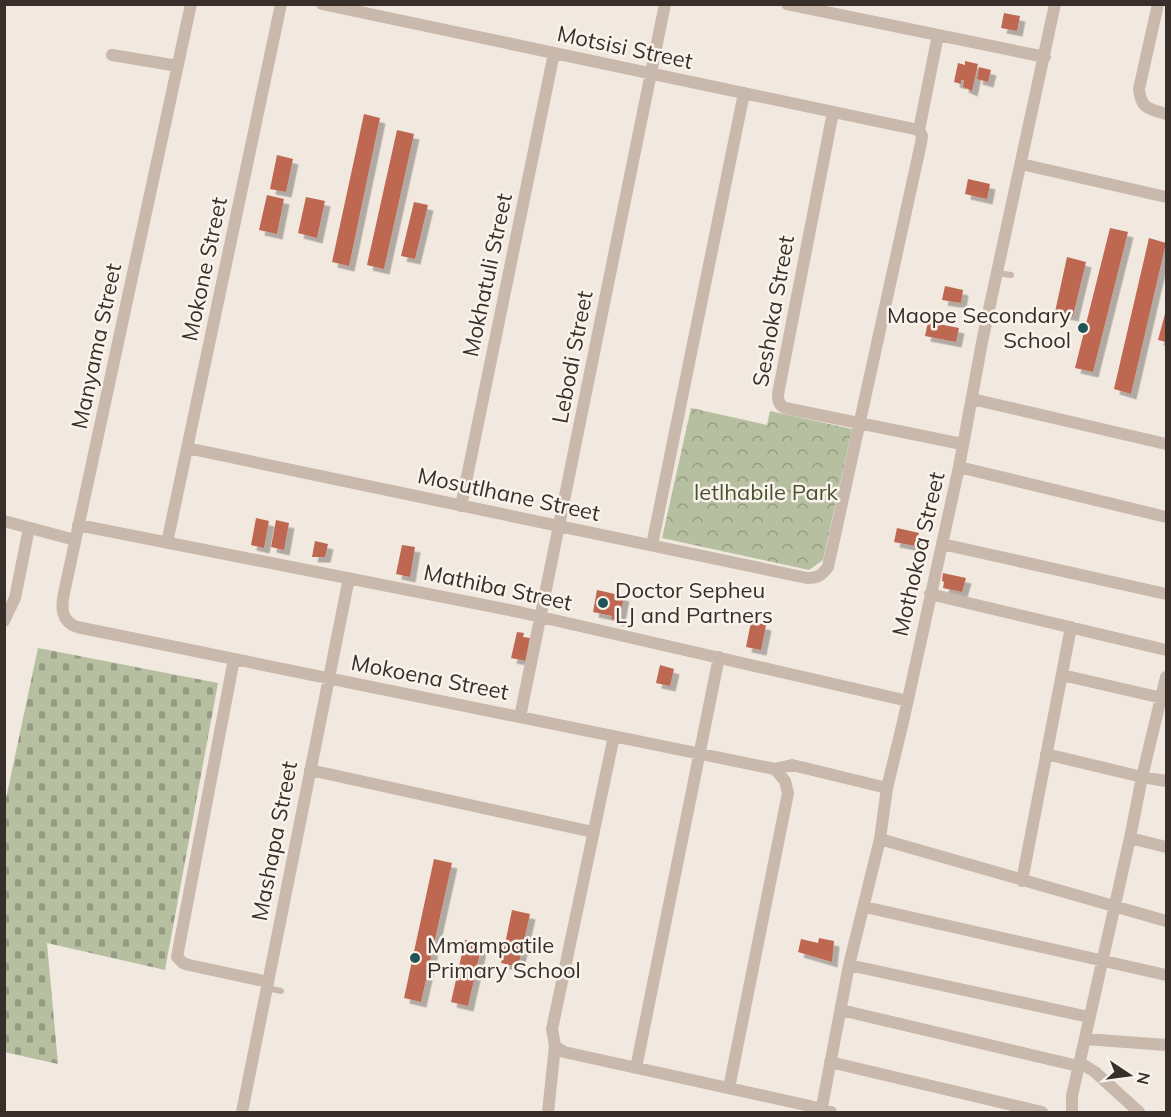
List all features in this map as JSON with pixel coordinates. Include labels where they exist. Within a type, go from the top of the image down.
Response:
[{"type":"street","name":"Manyama Street","points":[[77,627],[69,624],[64,617],[62,606],[191,4]]},
{"type":"street","name":"Mokone Street","points":[[167,543],[281,4]]},
{"type":"street","name":"Motsisi Street","points":[[322,4],[919,130]]},
{"type":"street","name":"Lebodi Street","points":[[520,717],[664,4]]},
{"type":"street","points":[[787,4],[1045,57]]},
{"type":"street","name":"Mothokoa Street","points":[[824,1112],[830,1062],[849,965],[880,839],[887,788],[942,544],[1055,4]]},
{"type":"street","points":[[1158,4],[1139,89],[1140,101],[1145,107],[1167,114]]},
{"type":"street","points":[[859,422],[921,143],[922,136],[919,130],[938,35]]},
{"type":"street","name":"Mokhatuli Street","points":[[461,506],[554,53]]},
{"type":"street","points":[[112,55],[178,66]]},
{"type":"street","points":[[652,546],[744,93]]},
{"type":"street","name":"Seshoka Street","points":[[833,112],[778,401],[785,408],[962,444]]},
{"type":"street","points":[[1021,164],[1167,197]]},
{"type":"street","points":[[972,399],[1167,444]]},
{"type":"street","name":"Mosutlhane Street","points":[[187,448],[652,546],[816,578],[822,575],[828,567],[859,422]]},
{"type":"street","points":[[958,467],[1167,517]]},
{"type":"street","points":[[4,521],[75,540]]},
{"type":"street","name":"Mathiba Street","points":[[78,525],[541,616],[908,700]]},
{"type":"street","points":[[4,621],[15,598],[32,528]]},
{"type":"street","points":[[942,544],[1167,594]]},
{"type":"street","name":"Mashapa Street","points":[[242,1113],[349,578]]},
{"type":"street","points":[[930,594],[1167,650]]},
{"type":"street","name":"Mokoena Street","points":[[77,627],[775,769],[792,765],[887,788]]},
{"type":"street","points":[[1022,881],[1071,627]]},
{"type":"street","points":[[636,1068],[719,657]]},
{"type":"street","points":[[234,659],[177,957],[189,965],[267,985]]},
{"type":"street","points":[[1062,675],[1163,706]]},
{"type":"street","points":[[1072,1113],[1072,1096],[1084,1039],[1142,777],[1163,706],[1167,677]]},
{"type":"street","points":[[548,1113],[555,1046],[552,1029],[614,736]]},
{"type":"street","points":[[1046,754],[1167,781]]},
{"type":"street","points":[[729,1088],[788,793],[785,781],[775,769]]},
{"type":"street","points":[[310,770],[593,832]]},
{"type":"street","points":[[1130,838],[1167,847]]},
{"type":"street","points":[[880,839],[1167,921]]},
{"type":"street","points":[[865,907],[1167,975]]},
{"type":"street","points":[[849,965],[1089,1017]]},
{"type":"street","points":[[841,1010],[1079,1064],[1095,1072],[1139,1113]]},
{"type":"street","points":[[1084,1039],[1167,1045]]},
{"type":"street","points":[[555,1046],[564,1052],[810,1106],[824,1112]]},
{"type":"street","points":[[830,1062],[1042,1113]]},
{"type":"lane","points":[[998,273],[1011,275]]},
{"type":"lane","points":[[267,985],[280,991]]},
{"type":"green space","name":"letlhabile Park","points":[[691,408],[767,425],[770,411],[852,429],[823,560],[809,570],[662,538]]},
{"type":"green space","points":[[38,648],[218,683],[165,970],[47,943],[58,1064],[4,1052],[5,803]]},
{"type":"building","points":[[1004,13],[1020,16],[1017,31],[1001,28]]},
{"type":"building","points":[[965,61],[978,64],[972,91],[963,87],[964,80],[961,80],[961,84],[954,82],[958,63],[965,65]]},
{"type":"building","points":[[979,67],[991,70],[988,82],[977,79]]},
{"type":"building","points":[[364,114],[380,118],[349,266],[332,262]]},
{"type":"building","points":[[397,130],[414,134],[384,269],[367,265]]},
{"type":"building","points":[[277,155],[293,159],[286,192],[270,189]]},
{"type":"building","points":[[968,179],[990,184],[987,199],[965,194]]},
{"type":"building","points":[[267,195],[284,199],[277,234],[259,230]]},
{"type":"building","points":[[306,197],[325,201],[317,238],[298,233]]},
{"type":"building","points":[[414,202],[428,205],[415,259],[401,256]]},
{"type":"building","points":[[1110,228],[1128,232],[1093,372],[1075,368]]},
{"type":"building","points":[[1149,238],[1166,243],[1131,394],[1114,389]]},
{"type":"building","points":[[1067,257],[1086,262],[1073,316],[1055,312]]},
{"type":"building","points":[[945,286],[963,290],[961,303],[942,300]]},
{"type":"building","points":[[1166,310],[1166,342],[1158,340]]},
{"type":"building","points":[[928,322],[959,328],[956,342],[925,336]]},
{"type":"building","points":[[256,518],[269,521],[264,548],[251,545]]},
{"type":"building","points":[[276,520],[289,523],[284,550],[271,547]]},
{"type":"building","points":[[897,528],[919,533],[915,546],[894,542]]},
{"type":"building","points":[[315,541],[328,544],[325,557],[312,557]]},
{"type":"building","points":[[402,545],[415,547],[410,577],[396,574]]},
{"type":"building","points":[[943,573],[966,578],[962,592],[943,588]]},
{"type":"building","points":[[597,590],[624,596],[619,621],[611,619],[612,616],[593,612]]},
{"type":"building","points":[[751,622],[766,625],[761,650],[746,647]]},
{"type":"building","points":[[517,632],[524,633],[523,637],[530,638],[526,661],[511,658]]},
{"type":"building","points":[[660,665],[674,669],[670,686],[656,683]]},
{"type":"building","points":[[434,859],[452,863],[421,1002],[404,998]]},
{"type":"building","points":[[512,910],[530,914],[518,967],[501,963]]},
{"type":"building","points":[[819,938],[834,941],[832,962],[798,952],[801,939],[818,943]]},
{"type":"building","points":[[465,940],[482,944],[468,1006],[451,1002]]},
{"type":"place","name":"Maope Secondary School","points":[[1083,328]]},
{"type":"place","name":"Doctor Sepheu LJ and Partners","points":[[603,603]]},
{"type":"place","name":"Mmampatile Primary School","points":[[415,958]]}]
